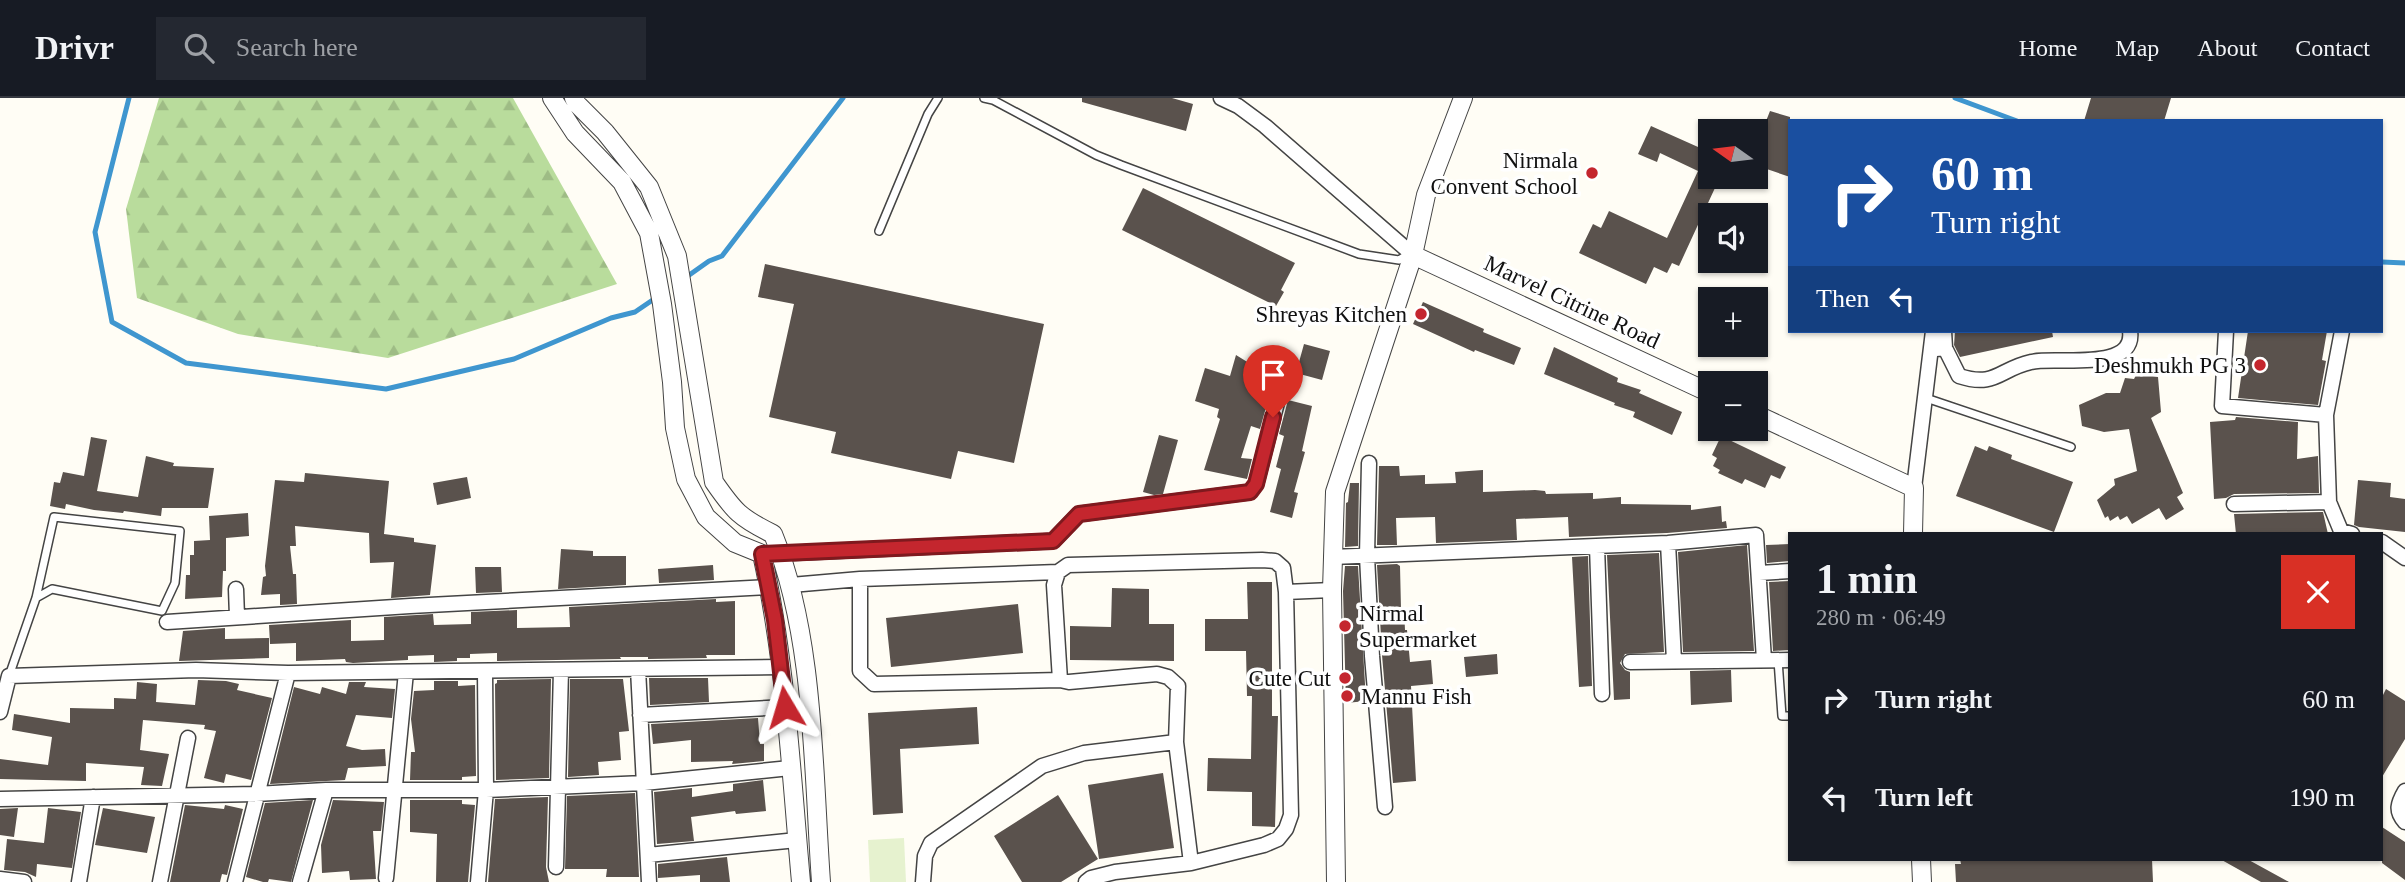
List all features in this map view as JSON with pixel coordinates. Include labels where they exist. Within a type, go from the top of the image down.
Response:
[{"type":"street","points":[[552,98],[575,133],[622,183],[649,233],[662,304],[675,428],[685,479],[706,517],[735,542],[762,554],[1053,541],[1079,514],[1250,492],[1256,484],[1279,395]]},
{"type":"street","points":[[574,98],[649,187],[677,256],[689,316],[714,482],[729,504],[746,521],[773,534],[791,585],[808,700],[821,882]]},
{"type":"street","points":[[1221,98],[1238,106],[1265,126],[1411,254]]},
{"type":"street","points":[[1336,882],[1332,590],[1335,492],[1411,254],[1426,195],[1461,105]]},
{"type":"street","name":"Marvel Citrine Road","points":[[1411,254],[1698,387]]},
{"type":"street","points":[[664,325],[689,316]]},
{"type":"street","points":[[1934,333],[1938,349],[1959,376],[1972,380],[1992,380],[2032,361],[2099,360],[2123,351],[2130,333]]},
{"type":"street","points":[[1913,532],[1914,488],[1926,398],[1943,333]]},
{"type":"street","points":[[2226,333],[2221,406],[2326,415]]},
{"type":"street","points":[[2342,333],[2326,415],[2329,502],[2341,531],[2345,532]]},
{"type":"street","points":[[1768,420],[1914,488]]},
{"type":"street","points":[[1369,463],[1367,556],[1372,656],[1385,807]]},
{"type":"street","points":[[2235,504],[2329,502]]},
{"type":"street","points":[[1332,557],[1597,547],[1756,535],[1759,573],[1778,660],[1630,662]]},
{"type":"street","points":[[1668,543],[1674,661]]},
{"type":"street","points":[[2383,543],[2405,558]]},
{"type":"street","points":[[1597,547],[1602,694]]},
{"type":"street","points":[[762,554],[781,667],[801,882]]},
{"type":"street","points":[[791,585],[860,579],[1058,572],[1069,565],[1262,560],[1275,561],[1283,568],[1286,592],[1292,815],[1286,829],[1278,839],[1271,842],[1191,863],[1115,872],[1091,878],[1086,882]]},
{"type":"street","points":[[1759,573],[1788,571]]},
{"type":"street","points":[[1058,572],[1054,595],[1060,680]]},
{"type":"street","points":[[860,579],[860,671],[874,684],[1069,682],[1157,674],[1168,677],[1178,686],[1176,742],[1191,863]]},
{"type":"street","points":[[167,622],[769,587]]},
{"type":"street","points":[[236,589],[237,617]]},
{"type":"street","points":[[1286,592],[1332,590]]},
{"type":"street","points":[[0,712],[9,676],[196,670],[288,673],[781,667]]},
{"type":"street","points":[[638,669],[649,882]]},
{"type":"street","points":[[556,867],[561,670]]},
{"type":"street","points":[[478,882],[486,790],[485,671]]},
{"type":"street","points":[[386,878],[406,672]]},
{"type":"street","points":[[235,882],[288,673]]},
{"type":"street","points":[[640,715],[785,707]]},
{"type":"street","points":[[160,882],[188,738]]},
{"type":"street","points":[[923,882],[925,856],[931,842],[1042,766],[1084,753],[1176,742]]},
{"type":"street","points":[[0,799],[326,790],[486,790],[644,783],[790,768]]},
{"type":"street","points":[[300,882],[326,790]]},
{"type":"street","points":[[2405,791],[2397,806],[2399,815],[2405,822]]},
{"type":"street","points":[[79,882],[93,797]]},
{"type":"street","points":[[648,855],[797,841]]},
{"type":"street","points":[[1921,861],[1922,882]]},
{"type":"street","points":[[0,879],[24,882]]},
{"type":"lane","points":[[878,231],[928,114],[938,98]]},
{"type":"lane","points":[[984,98],[993,100],[1096,155],[1359,254],[1399,260],[1411,254]]},
{"type":"lane","points":[[1926,398],[2071,447]]},
{"type":"lane","points":[[9,676],[36,598],[54,517],[180,531],[174,583],[162,611],[51,589],[36,598]]},
{"type":"lane","points":[[1778,660],[1782,716],[1788,716]]},
{"type":"green space","points":[[159,98],[513,98],[617,284],[388,358],[238,334],[137,298],[126,209]]},
{"type":"green space","points":[[904,838],[906,882],[870,882],[868,840]]},
{"type":"building","points":[[1082,98],[1172,98],[1193,104],[1186,131],[1082,102]]},
{"type":"building","points":[[2091,98],[2171,98],[2165,119],[2085,119]]},
{"type":"building","points":[[1770,111],[1790,117],[1788,176],[1768,169],[1767,119]]},
{"type":"building","points":[[1651,126],[1698,147],[1698,171],[1660,153],[1657,162],[1638,154]]},
{"type":"building","points":[[1698,171],[1698,189],[1714,189],[1708,203],[1698,203],[1698,225],[1679,266],[1672,263],[1667,273],[1654,267],[1646,284],[1579,253],[1593,224],[1601,228],[1609,211],[1667,238]]},
{"type":"building","points":[[1143,188],[1295,263],[1276,306],[1122,230]]},
{"type":"building","points":[[765,264],[1044,324],[1014,463],[958,451],[951,479],[831,453],[836,432],[769,417],[794,304],[758,297]]},
{"type":"building","points":[[1423,302],[1521,348],[1514,365],[1475,350],[1474,352],[1413,324]]},
{"type":"building","points":[[1955,333],[2052,333],[2053,337],[1960,357],[1954,345]]},
{"type":"building","points":[[2248,333],[2327,333],[2322,360],[2326,361],[2318,405],[2238,398]]},
{"type":"building","points":[[1304,344],[1330,351],[1322,380],[1296,373]]},
{"type":"building","points":[[1554,347],[1618,378],[1617,382],[1641,390],[1639,393],[1682,412],[1672,435],[1633,417],[1635,412],[1544,374]]},
{"type":"building","points":[[1236,355],[1278,381],[1270,393],[1260,429],[1251,426],[1241,458],[1252,459],[1247,479],[1204,470],[1220,419],[1217,417],[1219,409],[1195,401],[1205,368],[1230,376]]},
{"type":"building","points":[[2137,373],[2158,377],[2161,412],[2151,418],[2183,493],[2177,497],[2184,509],[2166,520],[2159,508],[2132,524],[2127,516],[2120,520],[2118,516],[2110,521],[2108,516],[2105,518],[2097,500],[2115,485],[2114,479],[2137,471],[2129,429],[2104,432],[2082,426],[2079,405],[2106,393],[2120,393],[2125,378],[2134,379]]},
{"type":"building","points":[[1288,400],[1312,406],[1302,451],[1305,452],[1294,492],[1298,493],[1292,518],[1270,512],[1281,469],[1276,467],[1284,436],[1279,434]]},
{"type":"building","points":[[2236,417],[2298,422],[2297,459],[2318,456],[2319,493],[2234,494],[2214,499],[2210,422],[2235,420]]},
{"type":"building","points":[[1159,435],[1178,440],[1163,494],[1154,495],[1143,492]]},
{"type":"building","points":[[91,437],[107,440],[97,491],[138,497],[146,456],[174,463],[173,466],[214,468],[208,508],[162,508],[161,516],[94,510],[66,504],[65,509],[50,506],[54,482],[60,483],[63,472],[84,476]]},
{"type":"building","points":[[1719,441],[1731,441],[1786,467],[1780,479],[1771,475],[1765,488],[1745,479],[1742,484],[1718,473],[1720,470],[1713,466],[1717,458],[1712,455]]},
{"type":"building","points":[[1975,446],[1987,451],[1989,446],[2012,455],[2011,459],[2073,482],[2054,532],[1956,496]]},
{"type":"building","points":[[1379,466],[1399,466],[1400,476],[1425,475],[1425,484],[1456,483],[1455,472],[1483,470],[1483,492],[1535,490],[1545,491],[1546,494],[1593,493],[1593,499],[1621,497],[1621,504],[1691,505],[1691,510],[1721,506],[1722,522],[1726,521],[1727,528],[1569,537],[1568,517],[1516,519],[1517,540],[1436,543],[1435,517],[1396,518],[1397,545],[1377,545]]},
{"type":"building","points":[[305,473],[389,481],[384,534],[414,538],[414,542],[436,545],[430,595],[391,598],[394,562],[370,563],[369,533],[295,526],[296,546],[290,546],[293,574],[296,574],[297,604],[280,605],[280,594],[261,595],[263,577],[266,576],[275,480],[304,482]]},
{"type":"building","points":[[467,477],[471,498],[437,505],[433,483]]},
{"type":"building","points":[[2358,480],[2391,483],[2390,497],[2405,499],[2405,532],[2354,525]]},
{"type":"building","points":[[1350,483],[1359,483],[1358,546],[1345,547],[1346,503]]},
{"type":"building","points":[[2323,512],[2328,532],[2236,532],[2234,514]]},
{"type":"building","points":[[248,513],[249,536],[226,538],[226,571],[223,571],[222,597],[185,599],[186,575],[190,575],[190,555],[194,555],[194,541],[210,540],[209,516]]},
{"type":"building","points":[[1788,544],[1788,561],[1767,563],[1766,545]]},
{"type":"building","points":[[1747,545],[1754,651],[1683,652],[1678,552]]},
{"type":"building","points":[[561,549],[593,551],[593,556],[626,556],[626,585],[558,589]]},
{"type":"building","points":[[1659,553],[1664,652],[1625,654],[1620,663],[1630,672],[1630,699],[1614,700],[1607,555]]},
{"type":"building","points":[[1588,556],[1592,686],[1579,687],[1572,557]]},
{"type":"building","points":[[713,565],[714,580],[659,583],[658,569]]},
{"type":"building","points":[[1377,565],[1400,566],[1401,609],[1404,609],[1410,662],[1431,660],[1433,684],[1411,686],[1416,781],[1393,783]]},
{"type":"building","points":[[1345,566],[1358,566],[1366,701],[1346,703],[1343,591]]},
{"type":"building","points":[[475,567],[501,567],[502,592],[476,593]]},
{"type":"building","points":[[1788,581],[1788,650],[1773,651],[1769,582]]},
{"type":"building","points":[[1247,582],[1272,582],[1272,716],[1278,716],[1275,827],[1252,826],[1252,792],[1207,791],[1208,758],[1251,759],[1252,696],[1247,696],[1246,651],[1205,651],[1205,619],[1248,619]]},
{"type":"building","points":[[1112,588],[1149,589],[1149,624],[1174,624],[1174,661],[1070,660],[1070,626],[1111,627]]},
{"type":"building","points":[[716,599],[716,602],[735,601],[735,655],[706,655],[707,658],[620,657],[621,659],[497,661],[497,653],[470,654],[470,658],[457,658],[457,661],[434,662],[434,655],[408,656],[408,660],[353,663],[346,662],[345,659],[296,661],[296,643],[270,644],[269,625],[351,620],[351,641],[384,640],[384,617],[433,614],[434,625],[471,624],[471,612],[517,610],[517,628],[570,627],[569,607]]},
{"type":"building","points":[[1018,604],[1023,653],[891,667],[886,618]]},
{"type":"building","points":[[225,628],[225,639],[269,638],[269,658],[179,661],[183,631]]},
{"type":"building","points":[[1497,654],[1498,674],[1466,677],[1464,657]]},
{"type":"building","points":[[1731,670],[1732,702],[1691,705],[1690,671]]},
{"type":"building","points":[[649,678],[708,678],[709,702],[650,705]]},
{"type":"building","points":[[551,679],[549,778],[496,780],[497,680]]},
{"type":"building","points":[[570,679],[623,679],[629,731],[619,732],[621,760],[598,762],[599,775],[568,777]]},
{"type":"building","points":[[198,680],[239,684],[237,690],[272,698],[251,780],[226,774],[224,783],[204,778],[216,731],[204,729],[205,725],[143,720],[140,750],[169,754],[162,786],[141,785],[144,767],[86,763],[86,781],[0,779],[0,759],[48,765],[52,737],[12,730],[14,714],[70,723],[70,708],[114,709],[114,698],[136,699],[137,682],[157,684],[156,702],[195,705]]},
{"type":"building","points":[[434,681],[458,681],[458,686],[475,685],[476,776],[462,777],[462,780],[410,780],[411,752],[415,752],[411,719],[414,691],[434,690]]},
{"type":"building","points":[[349,682],[366,682],[364,687],[395,689],[392,718],[356,715],[346,746],[362,750],[385,749],[386,766],[348,768],[345,780],[270,784],[294,687],[320,694],[322,687],[346,694]]},
{"type":"building","points":[[2386,689],[2405,701],[2405,739],[2383,775],[2383,695]]},
{"type":"building","points":[[977,707],[979,744],[900,749],[903,813],[873,815],[868,713]]},
{"type":"building","points":[[758,718],[760,744],[764,744],[764,761],[732,764],[733,761],[691,762],[691,740],[653,744],[651,724]]},
{"type":"building","points":[[1163,773],[1174,848],[1099,859],[1088,785]]},
{"type":"building","points":[[763,780],[766,811],[736,814],[735,811],[691,817],[694,841],[657,844],[654,792],[692,788],[692,797],[733,791],[733,784]]},
{"type":"building","points":[[635,793],[639,877],[606,877],[607,869],[565,869],[567,796]]},
{"type":"building","points":[[1058,795],[1098,859],[1061,882],[1022,882],[994,836]]},
{"type":"building","points":[[548,797],[546,867],[549,882],[488,882],[495,799]]},
{"type":"building","points":[[313,800],[291,882],[269,879],[268,882],[263,882],[246,877],[265,803]]},
{"type":"building","points":[[333,800],[384,802],[381,831],[373,831],[376,879],[350,880],[349,871],[322,873],[321,845]]},
{"type":"building","points":[[410,800],[462,800],[462,804],[475,805],[468,882],[436,882],[437,834],[410,832]]},
{"type":"building","points":[[185,805],[224,809],[225,805],[243,809],[227,875],[222,874],[220,882],[170,882]]},
{"type":"building","points":[[18,808],[14,837],[0,835],[0,809]]},
{"type":"building","points":[[48,808],[81,812],[72,868],[37,864],[36,877],[25,872],[4,870],[7,839],[44,843]]},
{"type":"building","points":[[103,808],[155,817],[147,853],[95,845]]},
{"type":"building","points":[[2383,828],[2405,842],[2405,880],[2382,863]]},
{"type":"building","points":[[727,857],[730,882],[700,882],[700,875],[658,878],[658,864]]},
{"type":"building","points":[[1960,861],[2152,861],[2153,882],[1956,882],[1955,864],[1961,864]]},
{"type":"building","points":[[2224,861],[2251,861],[2289,882],[2261,882]]},
{"type":"waterway","points":[[129,98],[95,232],[112,322],[186,363],[386,389],[514,359],[611,318],[635,312],[657,297]]},
{"type":"waterway","points":[[685,278],[709,261],[722,256],[843,98]]},
{"type":"waterway","points":[[1955,98],[2012,119]]},
{"type":"waterway","points":[[2383,262],[2405,263]]},
{"type":"place","name":"Nirmala Convent School","points":[[1592,173]]},
{"type":"place","name":"Shreyas Kitchen","points":[[1421,314]]},
{"type":"place","name":"Deshmukh PG 3","points":[[2260,365]]},
{"type":"place","name":"Nirmal Supermarket","points":[[1345,626]]},
{"type":"place","name":"Cute Cut","points":[[1345,678]]},
{"type":"place","name":"Mannu Fish","points":[[1347,696]]},
{"type":"route","points":[[785,707],[775,620],[762,554],[1053,541],[1079,514],[1250,492],[1256,484],[1273,417]]}]
